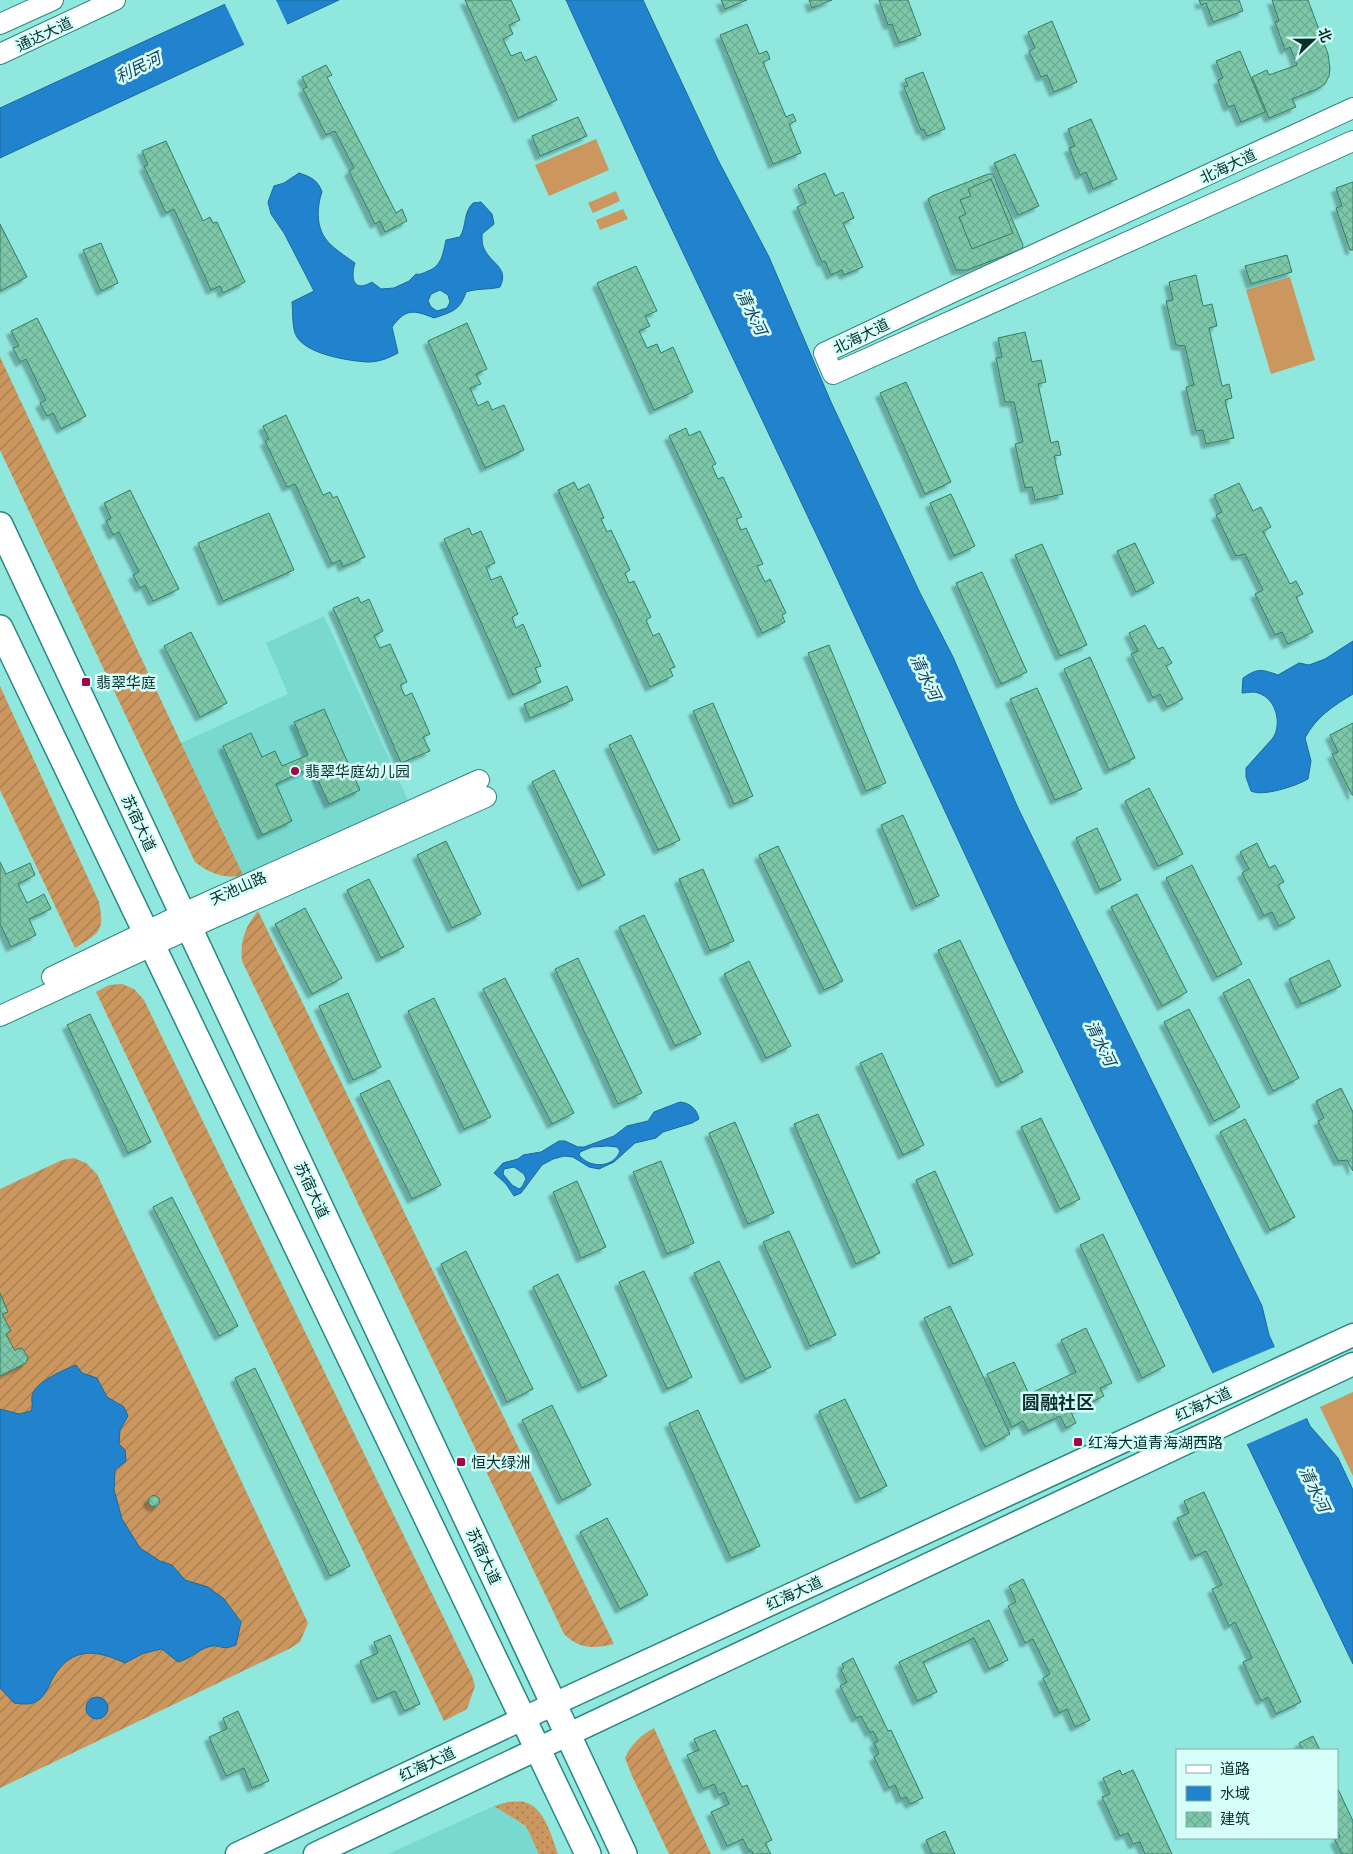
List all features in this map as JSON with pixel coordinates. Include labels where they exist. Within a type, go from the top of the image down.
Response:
[{"type":"main road","name":"苏宿大道","points":[[0,525],[624,1854]]},
{"type":"main road","points":[[0,628],[588,1854]]},
{"type":"main road","name":"红海大道","points":[[237,1854],[554,1704],[1353,1335]]},
{"type":"main road","name":"红海大道","points":[[316,1854],[1353,1364]]},
{"type":"street","name":"通达大道","points":[[0,24],[53,0]]},
{"type":"street","name":"通达大道","points":[[0,54],[115,0]]},
{"type":"street","name":"北海大道","points":[[1353,108],[824,353],[833,374],[1353,141]]},
{"type":"street","points":[[0,1016],[185,922],[483,788]]},
{"type":"street","points":[[0,1002],[149,939]]},
{"type":"shaded area","points":[[596,139],[609,170],[549,196],[535,165]]},
{"type":"shaded area","points":[[616,191],[620,201],[593,213],[588,203]]},
{"type":"shaded area","points":[[623,209],[628,219],[600,230],[596,220]]},
{"type":"shaded area","points":[[1290,277],[1315,360],[1271,374],[1246,290]]},
{"type":"shaded area","points":[[0,357],[243,875],[224,876],[206,869],[195,862],[0,450]]},
{"type":"shaded area","name":"翡翠华庭幼儿园","points":[[324,616],[408,800],[243,875],[181,743],[288,694],[266,643]]},
{"type":"shaded area","points":[[0,686],[99,902],[101,920],[98,931],[90,939],[75,948],[0,790]]},
{"type":"shaded area","points":[[258,911],[614,1644],[587,1647],[575,1643],[564,1634],[242,961],[244,934]]},
{"type":"shaded area","points":[[122,984],[134,989],[144,1000],[472,1676],[475,1686],[467,1709],[444,1721],[96,992],[109,985]]},
{"type":"shaded area","points":[[74,1158],[86,1163],[97,1174],[308,1623],[300,1642],[289,1649],[0,1788],[0,1189],[62,1160]]},
{"type":"shaded area","points":[[1353,1392],[1353,1476],[1320,1407]]},
{"type":"shaded area","points":[[654,1728],[711,1854],[669,1854],[632,1776],[625,1758],[637,1740]]},
{"type":"shaded area","points":[[508,1802],[524,1802],[537,1810],[550,1831],[558,1854],[539,1854],[526,1826],[494,1806]]},
{"type":"shaded area","points":[[494,1806],[526,1826],[539,1854],[388,1854]]},
{"type":"water","name":"利民河","points":[[234,0],[339,0],[0,158],[0,108]]},
{"type":"water","name":"清水河","points":[[566,0],[643,0],[718,160],[769,257],[831,402],[920,593],[953,657],[1018,808],[1262,1306],[1269,1335],[1310,1426],[1338,1458],[1353,1490],[1353,1664],[1014,960]]},
{"type":"water","points":[[299,173],[316,182],[322,192],[318,215],[320,227],[325,238],[334,248],[355,263],[353,279],[357,285],[366,285],[372,282],[381,289],[394,288],[409,281],[416,274],[422,274],[433,269],[441,258],[446,240],[460,237],[470,207],[473,203],[481,202],[492,214],[494,224],[482,234],[482,242],[486,252],[501,270],[502,280],[500,287],[466,292],[458,307],[434,318],[416,312],[402,316],[392,327],[398,353],[391,357],[372,362],[338,358],[316,351],[299,340],[295,333],[292,302],[314,291],[284,233],[271,214],[268,202],[274,186],[284,183]],"holes":[[[440,290],[448,295],[450,302],[447,308],[437,311],[431,307],[428,301],[431,294]]]},
{"type":"water","points":[[1353,641],[1353,694],[1314,724],[1305,738],[1311,761],[1308,779],[1296,785],[1271,792],[1251,791],[1246,777],[1246,768],[1273,738],[1276,732],[1277,717],[1272,704],[1267,698],[1254,692],[1242,693],[1243,678],[1252,672],[1260,670],[1278,675],[1299,663],[1309,665],[1325,659]]},
{"type":"water","points":[[680,1102],[692,1107],[697,1112],[699,1119],[663,1132],[656,1138],[635,1143],[614,1162],[599,1169],[589,1167],[573,1157],[564,1156],[553,1159],[542,1165],[521,1193],[514,1196],[506,1184],[494,1173],[503,1163],[518,1159],[523,1155],[541,1152],[559,1141],[584,1147],[614,1136],[627,1126],[648,1121],[654,1112]],"holes":[[[592,1147],[617,1147],[620,1151],[613,1161],[601,1165],[589,1163],[579,1155],[580,1152]],[[514,1167],[524,1174],[526,1179],[519,1189],[512,1185],[503,1174],[504,1169]]]},
{"type":"water","points":[[76,1365],[82,1373],[97,1378],[107,1397],[124,1407],[128,1416],[120,1430],[119,1444],[125,1450],[126,1461],[115,1470],[114,1490],[122,1519],[140,1548],[160,1561],[172,1565],[185,1580],[208,1587],[224,1599],[241,1622],[236,1645],[227,1648],[207,1647],[178,1662],[162,1649],[144,1653],[125,1663],[95,1653],[77,1655],[61,1666],[40,1699],[31,1704],[14,1703],[0,1688],[0,1409],[19,1414],[31,1411],[32,1395],[40,1384],[65,1369]]},
{"type":"water","points":[[97,1697],[105,1700],[108,1708],[105,1716],[97,1719],[89,1716],[86,1708],[89,1700]]},
{"type":"pier","points":[[228,0],[276,0],[288,26],[245,46],[224,2]]},
{"type":"pier","points":[[1277,1346],[1309,1417],[1245,1445],[1211,1374]]},
{"type":"building","points":[[465,0],[511,0],[520,20],[509,25],[513,34],[503,39],[511,56],[521,52],[525,61],[536,56],[557,100],[518,118]]},
{"type":"building","points":[[721,0],[747,0],[725,9]]},
{"type":"building","points":[[809,0],[832,0],[812,8]]},
{"type":"building","points":[[879,0],[908,0],[921,35],[899,43],[892,24],[888,25]]},
{"type":"building","points":[[1199,0],[1239,0],[1243,11],[1213,22],[1206,3],[1201,5]]},
{"type":"building","points":[[1272,0],[1308,0],[1328,54],[1330,69],[1325,84],[1292,99],[1296,107],[1269,118],[1252,77],[1267,70],[1269,75],[1297,65],[1290,47],[1285,50],[1275,22],[1279,21]]},
{"type":"building","points":[[1052,21],[1077,82],[1054,92],[1047,75],[1041,77],[1029,51],[1035,48],[1028,32]]},
{"type":"building","points":[[747,24],[759,54],[767,51],[770,59],[763,62],[786,117],[793,114],[796,121],[789,124],[801,153],[773,164],[720,35]]},
{"type":"building","points":[[1240,51],[1265,112],[1241,122],[1234,105],[1228,107],[1218,80],[1223,78],[1216,61]]},
{"type":"building","points":[[326,65],[332,75],[327,77],[396,213],[402,209],[407,221],[385,232],[380,221],[375,224],[349,171],[354,168],[335,131],[326,135],[303,89],[307,87],[302,77]]},
{"type":"building","points":[[923,72],[945,129],[927,136],[924,129],[921,130],[904,87],[908,86],[905,79]]},
{"type":"building","points":[[578,117],[587,136],[540,156],[532,136]]},
{"type":"building","points":[[1091,119],[1117,179],[1093,189],[1086,172],[1080,175],[1069,148],[1075,146],[1068,129]]},
{"type":"building","points":[[166,141],[203,221],[210,217],[213,223],[217,222],[245,282],[223,293],[220,286],[211,290],[174,209],[166,213],[144,166],[148,165],[142,151]]},
{"type":"building","points":[[1015,154],[1039,206],[1018,215],[994,163]]},
{"type":"building","points":[[825,173],[835,196],[843,192],[854,218],[843,223],[863,267],[844,275],[842,270],[831,275],[825,261],[822,262],[797,207],[806,203],[798,185]]},
{"type":"building","points":[[988,174],[993,174],[1023,245],[1022,249],[967,270],[956,270],[928,199]]},
{"type":"building","points":[[991,179],[1013,233],[972,249],[959,217],[966,214],[960,200],[971,196],[968,189]]},
{"type":"building","points":[[1353,182],[1353,250],[1350,250],[1336,208],[1342,206],[1336,188]]},
{"type":"building","points":[[0,224],[27,277],[0,291]]},
{"type":"building","points":[[101,243],[118,283],[101,291],[83,250]]},
{"type":"building","points":[[1287,255],[1292,272],[1251,284],[1245,266]]},
{"type":"building","points":[[636,266],[657,311],[645,316],[650,326],[639,331],[647,348],[657,344],[661,353],[673,347],[693,392],[654,410],[597,283]]},
{"type":"building","points":[[1196,275],[1203,306],[1212,304],[1217,326],[1209,328],[1222,386],[1229,384],[1232,398],[1225,400],[1234,438],[1206,444],[1203,430],[1196,431],[1186,387],[1194,385],[1185,346],[1176,345],[1166,301],[1173,300],[1169,282]]},
{"type":"building","points":[[37,318],[86,416],[61,429],[53,413],[47,416],[40,403],[46,400],[26,359],[20,362],[13,348],[19,346],[11,331]]},
{"type":"building","points":[[467,323],[487,369],[476,374],[481,384],[470,388],[478,406],[488,401],[492,410],[504,405],[524,450],[485,468],[428,341]]},
{"type":"building","points":[[1025,332],[1032,362],[1041,360],[1046,382],[1038,384],[1051,443],[1058,441],[1061,455],[1054,456],[1063,494],[1035,500],[1032,487],[1025,488],[1015,444],[1023,442],[1014,402],[1005,402],[996,358],[1002,357],[998,338]]},
{"type":"building","points":[[906,382],[951,482],[925,494],[880,393]]},
{"type":"building","points":[[286,415],[323,495],[330,492],[333,498],[337,496],[365,557],[343,567],[340,560],[332,564],[295,484],[287,487],[265,441],[269,439],[263,426]]},
{"type":"building","points":[[686,428],[689,436],[700,431],[716,464],[712,466],[718,479],[723,477],[742,517],[736,519],[741,530],[746,528],[763,564],[757,566],[765,582],[770,579],[786,613],[782,615],[785,622],[762,633],[669,436]]},
{"type":"building","points":[[574,482],[578,490],[589,484],[604,518],[601,519],[607,532],[611,530],[630,570],[625,573],[629,583],[634,581],[651,617],[646,620],[653,636],[659,633],[675,667],[670,669],[673,676],[650,687],[558,490]]},
{"type":"building","points":[[1239,483],[1253,511],[1261,507],[1271,527],[1263,531],[1290,584],[1296,581],[1303,594],[1296,597],[1313,632],[1288,644],[1282,632],[1275,635],[1255,594],[1263,590],[1245,554],[1236,556],[1216,515],[1222,512],[1214,495]]},
{"type":"building","points":[[130,490],[179,589],[153,601],[145,585],[140,588],[133,575],[139,572],[119,532],[113,535],[106,521],[111,518],[104,503]]},
{"type":"building","points":[[951,494],[975,546],[954,556],[930,503]]},
{"type":"building","points":[[269,513],[294,570],[223,601],[198,543]]},
{"type":"building","points":[[469,528],[472,535],[481,531],[495,563],[486,567],[491,580],[501,576],[518,614],[512,617],[516,628],[523,624],[541,666],[535,668],[541,682],[513,695],[444,539]]},
{"type":"building","points":[[1135,543],[1154,583],[1136,592],[1117,551]]},
{"type":"building","points":[[1042,544],[1087,645],[1060,656],[1015,555]]},
{"type":"building","points":[[982,572],[1027,672],[1001,684],[956,583]]},
{"type":"building","points":[[358,597],[361,603],[369,599],[383,631],[374,636],[380,648],[390,644],[407,682],[400,685],[405,696],[412,693],[430,734],[423,737],[430,751],[401,763],[333,608]]},
{"type":"building","points":[[1145,625],[1158,649],[1163,647],[1172,663],[1166,666],[1183,699],[1167,707],[1160,694],[1153,698],[1131,654],[1138,651],[1129,633]]},
{"type":"building","points":[[191,632],[227,703],[200,717],[164,646]]},
{"type":"building","points":[[829,645],[886,783],[866,791],[808,653]]},
{"type":"building","points":[[1090,657],[1135,758],[1109,770],[1064,669]]},
{"type":"building","points":[[567,686],[573,700],[530,718],[524,704]]},
{"type":"building","points":[[1037,688],[1082,789],[1055,800],[1010,699]]},
{"type":"building","points":[[713,703],[753,796],[734,804],[693,711]]},
{"type":"building","points":[[324,709],[360,790],[329,804],[312,767],[276,784],[292,821],[262,835],[223,746],[251,733],[262,757],[275,751],[282,766],[308,755],[294,722]]},
{"type":"building","points":[[1353,723],[1352,795],[1332,754],[1338,752],[1330,735]]},
{"type":"building","points":[[631,735],[680,840],[658,850],[609,745]]},
{"type":"building","points":[[554,770],[605,875],[582,886],[532,782]]},
{"type":"building","points":[[1149,788],[1183,854],[1158,866],[1125,801]]},
{"type":"building","points":[[903,815],[939,896],[916,906],[881,825]]},
{"type":"building","points":[[1097,828],[1121,880],[1100,890],[1076,838]]},
{"type":"building","points":[[446,841],[481,914],[452,928],[417,855]]},
{"type":"building","points":[[1257,843],[1269,868],[1275,865],[1284,882],[1278,885],[1295,918],[1279,926],[1272,912],[1264,916],[1242,873],[1249,869],[1240,852]]},
{"type":"building","points":[[778,846],[843,981],[824,990],[759,855]]},
{"type":"building","points":[[0,862],[6,874],[30,863],[35,875],[18,884],[27,903],[44,894],[51,909],[29,919],[36,935],[11,947],[0,924]]},
{"type":"building","points":[[1192,865],[1242,964],[1217,977],[1166,878]]},
{"type":"building","points":[[703,869],[734,941],[710,951],[679,879]]},
{"type":"building","points":[[369,879],[404,947],[381,958],[347,890]]},
{"type":"building","points":[[1137,894],[1187,992],[1162,1006],[1111,907]]},
{"type":"building","points":[[305,908],[342,978],[312,994],[275,924]]},
{"type":"building","points":[[644,915],[701,1034],[675,1046],[619,927]]},
{"type":"building","points":[[960,940],[1023,1072],[1001,1083],[938,950]]},
{"type":"building","points":[[578,958],[642,1093],[618,1104],[555,969]]},
{"type":"building","points":[[1329,960],[1341,986],[1301,1004],[1289,979]]},
{"type":"building","points":[[749,961],[791,1046],[766,1058],[724,974]]},
{"type":"building","points":[[505,978],[574,1113],[552,1124],[483,989]]},
{"type":"building","points":[[1249,979],[1299,1078],[1273,1091],[1223,993]]},
{"type":"building","points":[[348,993],[381,1067],[353,1080],[319,1006]]},
{"type":"building","points":[[434,998],[491,1117],[464,1129],[408,1011]]},
{"type":"building","points":[[1189,1009],[1240,1107],[1214,1121],[1164,1022]]},
{"type":"building","points":[[90,1014],[151,1142],[128,1153],[67,1025]]},
{"type":"building","points":[[882,1053],[924,1145],[903,1155],[860,1063]]},
{"type":"building","points":[[389,1080],[441,1185],[412,1199],[360,1094]]},
{"type":"building","points":[[1341,1088],[1353,1112],[1353,1171],[1347,1160],[1338,1161],[1318,1121],[1324,1118],[1316,1101]]},
{"type":"building","points":[[818,1114],[880,1253],[856,1264],[794,1124]]},
{"type":"building","points":[[1041,1118],[1080,1199],[1060,1209],[1021,1127]]},
{"type":"building","points":[[1245,1119],[1295,1217],[1270,1230],[1220,1132]]},
{"type":"building","points":[[735,1122],[774,1213],[748,1224],[709,1133]]},
{"type":"building","points":[[661,1161],[694,1243],[667,1254],[633,1172]]},
{"type":"building","points":[[935,1171],[973,1255],[953,1264],[916,1180]]},
{"type":"building","points":[[577,1181],[606,1247],[581,1258],[553,1192]]},
{"type":"building","points":[[172,1197],[238,1326],[219,1336],[153,1207]]},
{"type":"building","points":[[789,1231],[836,1335],[810,1346],[763,1242]]},
{"type":"building","points":[[1103,1234],[1165,1366],[1142,1378],[1080,1245]]},
{"type":"building","points":[[466,1251],[533,1389],[507,1402],[441,1264]]},
{"type":"building","points":[[719,1261],[771,1367],[745,1379],[694,1273]]},
{"type":"building","points":[[644,1271],[692,1377],[667,1389],[619,1282]]},
{"type":"building","points":[[558,1274],[607,1376],[582,1388],[533,1287]]},
{"type":"building","points":[[0,1293],[8,1312],[2,1314],[11,1331],[6,1334],[15,1351],[22,1348],[28,1357],[26,1363],[0,1376]]},
{"type":"building","points":[[950,1306],[1010,1434],[985,1447],[924,1318]]},
{"type":"building","points":[[1086,1328],[1112,1383],[1100,1388],[1104,1396],[1071,1412],[1076,1423],[1066,1428],[1060,1416],[1028,1431],[1023,1421],[1012,1427],[987,1374],[1014,1362],[1029,1394],[1076,1372],[1061,1340]]},
{"type":"building","points":[[255,1368],[350,1566],[330,1576],[235,1378]]},
{"type":"building","points":[[845,1399],[887,1486],[860,1499],[819,1411]]},
{"type":"building","points":[[552,1405],[591,1485],[562,1500],[522,1420]]},
{"type":"building","points":[[698,1410],[760,1546],[731,1558],[669,1423]]},
{"type":"building","points":[[1204,1492],[1301,1702],[1276,1714],[1268,1697],[1261,1701],[1243,1662],[1252,1658],[1235,1622],[1229,1626],[1212,1589],[1222,1585],[1206,1551],[1195,1556],[1177,1518],[1189,1513],[1184,1501]]},
{"type":"building","points":[[154,1495],[160,1501],[154,1507],[148,1501]]},
{"type":"building","points":[[607,1518],[648,1595],[620,1609],[580,1532]]},
{"type":"building","points":[[1023,1579],[1090,1720],[1075,1727],[1067,1709],[1059,1713],[1043,1678],[1050,1674],[1033,1639],[1025,1643],[1008,1606],[1016,1602],[1009,1586]]},
{"type":"building","points":[[989,1620],[1008,1660],[989,1669],[974,1638],[923,1662],[937,1692],[917,1701],[899,1662]]},
{"type":"building","points":[[390,1635],[420,1704],[404,1711],[395,1691],[377,1699],[360,1661],[378,1653],[374,1642]]},
{"type":"building","points":[[853,1658],[888,1731],[891,1730],[923,1798],[910,1804],[906,1797],[901,1799],[895,1785],[889,1788],[874,1757],[879,1754],[874,1743],[878,1741],[873,1731],[870,1733],[861,1716],[856,1718],[840,1686],[847,1682],[841,1670],[844,1668],[842,1664]]},
{"type":"building","points":[[238,1711],[269,1781],[252,1788],[244,1768],[226,1776],[209,1737],[227,1729],[223,1718]]},
{"type":"building","points":[[715,1730],[742,1787],[747,1785],[772,1840],[765,1843],[771,1854],[753,1854],[752,1851],[749,1851],[743,1839],[727,1846],[711,1812],[729,1804],[724,1792],[719,1795],[714,1784],[703,1789],[687,1755],[699,1750],[694,1739]]},
{"type":"building","points":[[1313,1736],[1320,1749],[1302,1749],[1299,1743]]},
{"type":"building","points":[[1120,1770],[1122,1775],[1133,1770],[1172,1854],[1145,1854],[1140,1842],[1133,1844],[1128,1833],[1120,1836],[1102,1797],[1110,1794],[1103,1778]]},
{"type":"building","points":[[1338,1789],[1353,1821],[1353,1854],[1342,1854],[1335,1840],[1340,1837],[1338,1832]]},
{"type":"building","points":[[945,1831],[955,1854],[932,1854],[926,1840]]},
{"type":"place","name":"翡翠华庭","points":[[86,682]]},
{"type":"place","name":"翡翠华庭幼儿园","points":[[295,771]]},
{"type":"place","name":"红海大道青海湖西路","points":[[1078,1442]]},
{"type":"place","name":"恒大绿洲","points":[[461,1462]]},
{"type":"district","name":"圆融社区","points":[[1058,1402]]}]
